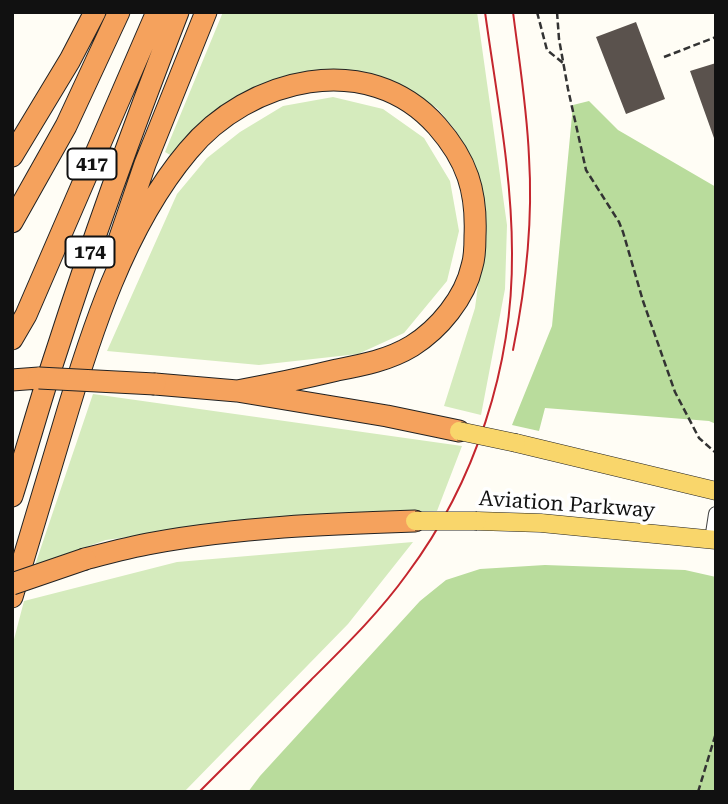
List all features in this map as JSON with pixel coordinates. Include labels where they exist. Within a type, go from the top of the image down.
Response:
[{"type":"highway","points":[[12,156],[65,69],[95,12]]},
{"type":"highway","points":[[12,222],[66,126],[119,12]]},
{"type":"highway","name":"417","points":[[12,339],[26,315],[157,12]]},
{"type":"highway","name":"174","points":[[12,496],[55,354],[145,96],[178,12]]},
{"type":"highway","points":[[104,298],[106,276],[136,189],[206,12]]},
{"type":"highway","points":[[12,597],[104,298],[143,217],[176,165],[202,135],[234,111],[266,93],[286,86],[339,79],[387,90],[430,118],[450,142],[467,172],[476,220],[472,266],[466,284],[443,319],[412,346],[389,357],[237,391]]},
{"type":"highway","points":[[12,380],[155,384],[237,391],[459,431]]},
{"type":"highway","points":[[12,584],[85,559],[150,543],[234,531],[415,521]]},
{"type":"main road","name":"Aviation Parkway","points":[[459,431],[716,491]]},
{"type":"main road","name":"Aviation Parkway","points":[[415,521],[541,523],[714,540]]},
{"type":"lane","points":[[714,540],[716,514]]},
{"type":"path","points":[[537,12],[547,50],[563,63]]},
{"type":"path","points":[[557,12],[563,63],[586,170],[619,222],[642,301],[675,392],[699,438],[716,453]]},
{"type":"path","points":[[664,57],[716,37]]},
{"type":"path","points":[[698,792],[716,733]]},
{"type":"green space","points":[[223,12],[477,12],[507,225],[505,289],[481,415],[444,406],[475,308],[486,225],[483,197],[470,154],[456,131],[438,109],[388,79],[366,72],[340,69],[317,71],[257,87],[218,109],[172,156],[165,152]]},
{"type":"green space","points":[[333,97],[383,109],[424,138],[450,181],[459,231],[447,281],[404,333],[358,354],[259,365],[107,351],[177,194],[207,158],[240,132],[283,106]]},
{"type":"green space","points":[[589,101],[618,130],[716,187],[716,424],[709,421],[545,408],[539,431],[512,425],[552,326],[573,105]]},
{"type":"green space","points":[[93,394],[462,446],[437,511],[263,518],[106,540],[35,565]]},
{"type":"green space","points":[[413,542],[348,624],[184,792],[12,792],[12,647],[24,601],[177,562]]},
{"type":"green space","points":[[545,565],[685,570],[716,577],[716,792],[248,792],[420,601],[446,580],[480,569]]},
{"type":"building","points":[[636,22],[665,99],[626,114],[596,37]]},
{"type":"building","points":[[716,63],[716,138],[714,138],[690,71]]},
{"type":"tram line","points":[[199,792],[373,616],[431,539],[470,463],[497,381],[511,296],[511,223],[506,163],[485,12]]},
{"type":"tram line","points":[[513,12],[526,120],[530,205],[525,278],[513,350]]}]
